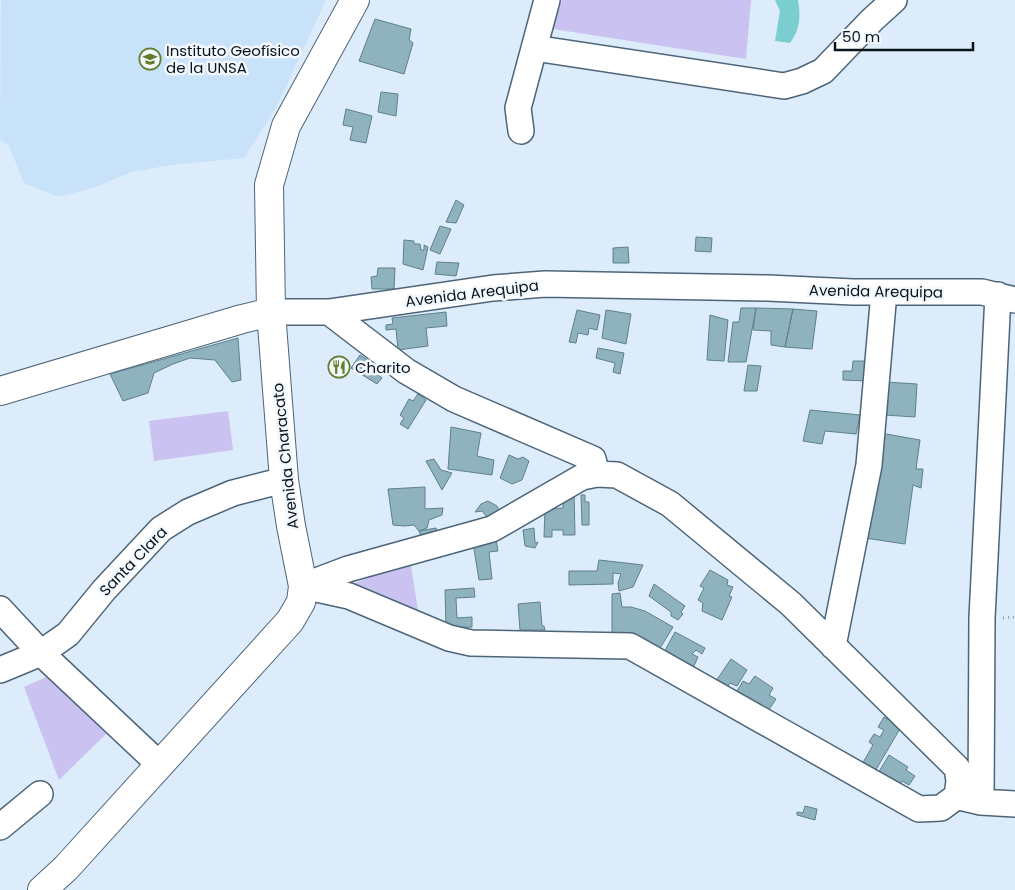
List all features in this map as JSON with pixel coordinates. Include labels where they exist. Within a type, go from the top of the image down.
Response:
[{"type":"main road","name":"Avenida Characato","points":[[42,890],[66,868],[290,621],[301,602],[303,586],[284,480],[271,312],[269,185],[286,126],[355,0]]},
{"type":"main road","name":"Avenida Arequipa","points":[[0,391],[271,312]]},
{"type":"street","points":[[522,131],[518,108],[547,0]]},
{"type":"street","points":[[534,48],[784,86],[802,81],[822,71],[870,10],[894,0]]},
{"type":"street","name":"Avenida Arequipa","points":[[271,312],[329,312],[493,288],[545,284],[884,292],[982,292],[1006,298]]},
{"type":"street","points":[[833,646],[869,465],[884,292]]},
{"type":"street","points":[[981,802],[982,618],[1006,298]]},
{"type":"street","points":[[329,312],[406,371],[454,399],[593,459],[597,474]]},
{"type":"street","points":[[597,474],[616,475],[670,504],[791,604],[957,768],[959,781],[957,796],[941,808],[919,809],[630,646],[471,643],[449,638],[349,596],[303,586],[348,569],[492,530],[582,477],[597,474]]},
{"type":"street","name":"Santa Clara","points":[[0,670],[41,653],[68,634],[104,590],[161,529],[188,512],[233,493],[284,480]]},
{"type":"street","points":[[0,608],[41,653],[159,764]]},
{"type":"street","points":[[0,827],[40,794]]},
{"type":"street","points":[[957,796],[981,802],[1015,804]]},
{"type":"shaded area","name":"Instituto Geofísico de la UNSA","points":[[1,0],[326,0],[277,106],[244,158],[171,165],[131,172],[93,188],[58,197],[24,183],[9,146],[0,140]]},
{"type":"shaded area","points":[[562,0],[751,0],[746,59],[553,29]]},
{"type":"shaded area","points":[[775,0],[798,0],[799,23],[790,43],[775,41],[780,11]]},
{"type":"shaded area","points":[[228,411],[233,450],[154,461],[149,421]]},
{"type":"shaded area","points":[[410,559],[419,617],[351,585]]},
{"type":"shaded area","points":[[48,676],[107,733],[59,780],[24,687]]},
{"type":"building","points":[[375,19],[411,29],[409,40],[413,43],[404,74],[359,61]]},
{"type":"building","points":[[381,92],[398,94],[396,116],[378,112]]},
{"type":"building","points":[[346,109],[372,116],[366,143],[350,140],[353,127],[343,125]]},
{"type":"building","points":[[456,200],[464,205],[456,223],[446,222]]},
{"type":"building","points":[[440,226],[451,229],[440,254],[430,250]]},
{"type":"building","points":[[696,237],[712,238],[711,252],[695,251]]},
{"type":"building","points":[[404,240],[420,244],[421,250],[424,250],[424,245],[428,247],[423,270],[403,264]]},
{"type":"building","points":[[628,247],[629,263],[613,263],[613,248]]},
{"type":"building","points":[[437,262],[459,263],[456,276],[435,274]]},
{"type":"building","points":[[378,268],[395,268],[394,289],[372,289],[371,277],[377,276]]},
{"type":"building","points":[[741,308],[756,308],[746,362],[728,362],[733,322],[739,322]]},
{"type":"building","points":[[756,308],[793,309],[785,347],[771,345],[771,331],[753,330]]},
{"type":"building","points":[[793,309],[817,311],[812,349],[785,347]]},
{"type":"building","points":[[577,310],[600,315],[597,330],[589,328],[588,335],[578,333],[576,343],[569,342]]},
{"type":"building","points":[[606,310],[631,314],[626,344],[602,338]]},
{"type":"building","points":[[446,312],[447,326],[426,328],[428,346],[398,350],[396,329],[386,330],[386,325],[393,324],[392,318]]},
{"type":"building","points":[[710,315],[728,320],[724,361],[707,360]]},
{"type":"building","points":[[238,338],[241,380],[232,382],[215,360],[190,358],[154,373],[148,393],[123,401],[110,374]]},
{"type":"building","points":[[598,348],[624,353],[620,374],[613,372],[615,363],[596,358]]},
{"type":"building","points":[[360,355],[373,364],[364,376],[351,368]]},
{"type":"building","points":[[853,361],[868,361],[867,381],[843,380],[843,371],[852,371]]},
{"type":"building","points":[[748,365],[761,366],[757,391],[744,391]]},
{"type":"building","points":[[371,369],[382,378],[377,384],[364,376]]},
{"type":"building","points":[[886,382],[917,384],[915,417],[885,415]]},
{"type":"building","points":[[418,394],[426,400],[408,429],[400,424],[404,418],[400,415],[409,399],[413,401]]},
{"type":"building","points":[[810,410],[860,415],[856,434],[825,431],[822,444],[803,441]]},
{"type":"building","points":[[451,427],[481,433],[477,456],[494,460],[492,475],[448,469]]},
{"type":"building","points":[[875,432],[920,440],[916,469],[923,469],[921,488],[913,485],[905,544],[865,538]]},
{"type":"building","points":[[509,455],[518,459],[523,457],[529,461],[522,480],[512,484],[500,478]]},
{"type":"building","points":[[434,459],[441,470],[452,473],[442,490],[426,461]]},
{"type":"building","points":[[425,487],[425,509],[443,508],[442,515],[429,520],[427,528],[419,531],[414,525],[393,525],[388,489]]},
{"type":"building","points":[[574,491],[575,535],[563,535],[563,530],[552,530],[552,537],[544,537],[545,509],[563,508],[563,496]]},
{"type":"building","points":[[581,495],[585,495],[585,502],[589,502],[589,525],[582,525]]},
{"type":"building","points":[[488,501],[497,506],[499,511],[487,517],[482,511],[475,512],[481,504]]},
{"type":"building","points":[[436,528],[441,540],[425,546],[419,531]]},
{"type":"building","points":[[534,528],[535,543],[538,542],[535,548],[525,546],[523,530]]},
{"type":"building","points":[[496,540],[498,551],[489,552],[492,579],[479,580],[473,543]]},
{"type":"building","points":[[599,560],[643,565],[633,587],[619,591],[618,583],[621,574],[613,573],[613,584],[569,585],[569,571],[597,571]]},
{"type":"building","points":[[710,570],[728,580],[727,585],[733,587],[729,596],[732,597],[722,620],[702,611],[703,603],[698,600],[704,588],[700,586]]},
{"type":"building","points":[[654,584],[685,606],[681,612],[683,614],[678,620],[671,616],[671,612],[649,596]]},
{"type":"building","points":[[474,588],[475,597],[456,598],[457,618],[472,617],[472,627],[446,628],[445,590]]},
{"type":"building","points":[[620,593],[622,607],[631,607],[645,611],[673,627],[657,653],[612,636],[612,594]]},
{"type":"building","points":[[540,602],[542,626],[544,626],[545,630],[520,630],[518,604]]},
{"type":"building","points":[[675,632],[705,648],[702,654],[696,650],[692,654],[698,657],[692,670],[685,667],[687,663],[674,656],[669,658],[663,654]]},
{"type":"building","points":[[731,659],[747,670],[737,686],[730,683],[727,688],[716,681]]},
{"type":"building","points":[[755,676],[773,688],[769,695],[776,699],[768,711],[737,691],[743,681],[749,684]]},
{"type":"building","points":[[884,717],[901,727],[874,773],[861,766],[873,745],[869,742],[874,734],[880,737],[884,730],[878,727]]},
{"type":"building","points":[[889,755],[908,767],[906,770],[915,776],[909,785],[902,781],[898,787],[877,775]]},
{"type":"building","points":[[805,806],[817,809],[815,820],[797,815],[797,812],[803,813]]},
{"type":"place","name":"Instituto Geofísico de la UNSA","points":[[150,59]]},
{"type":"place","name":"Charito","points":[[339,367]]}]
